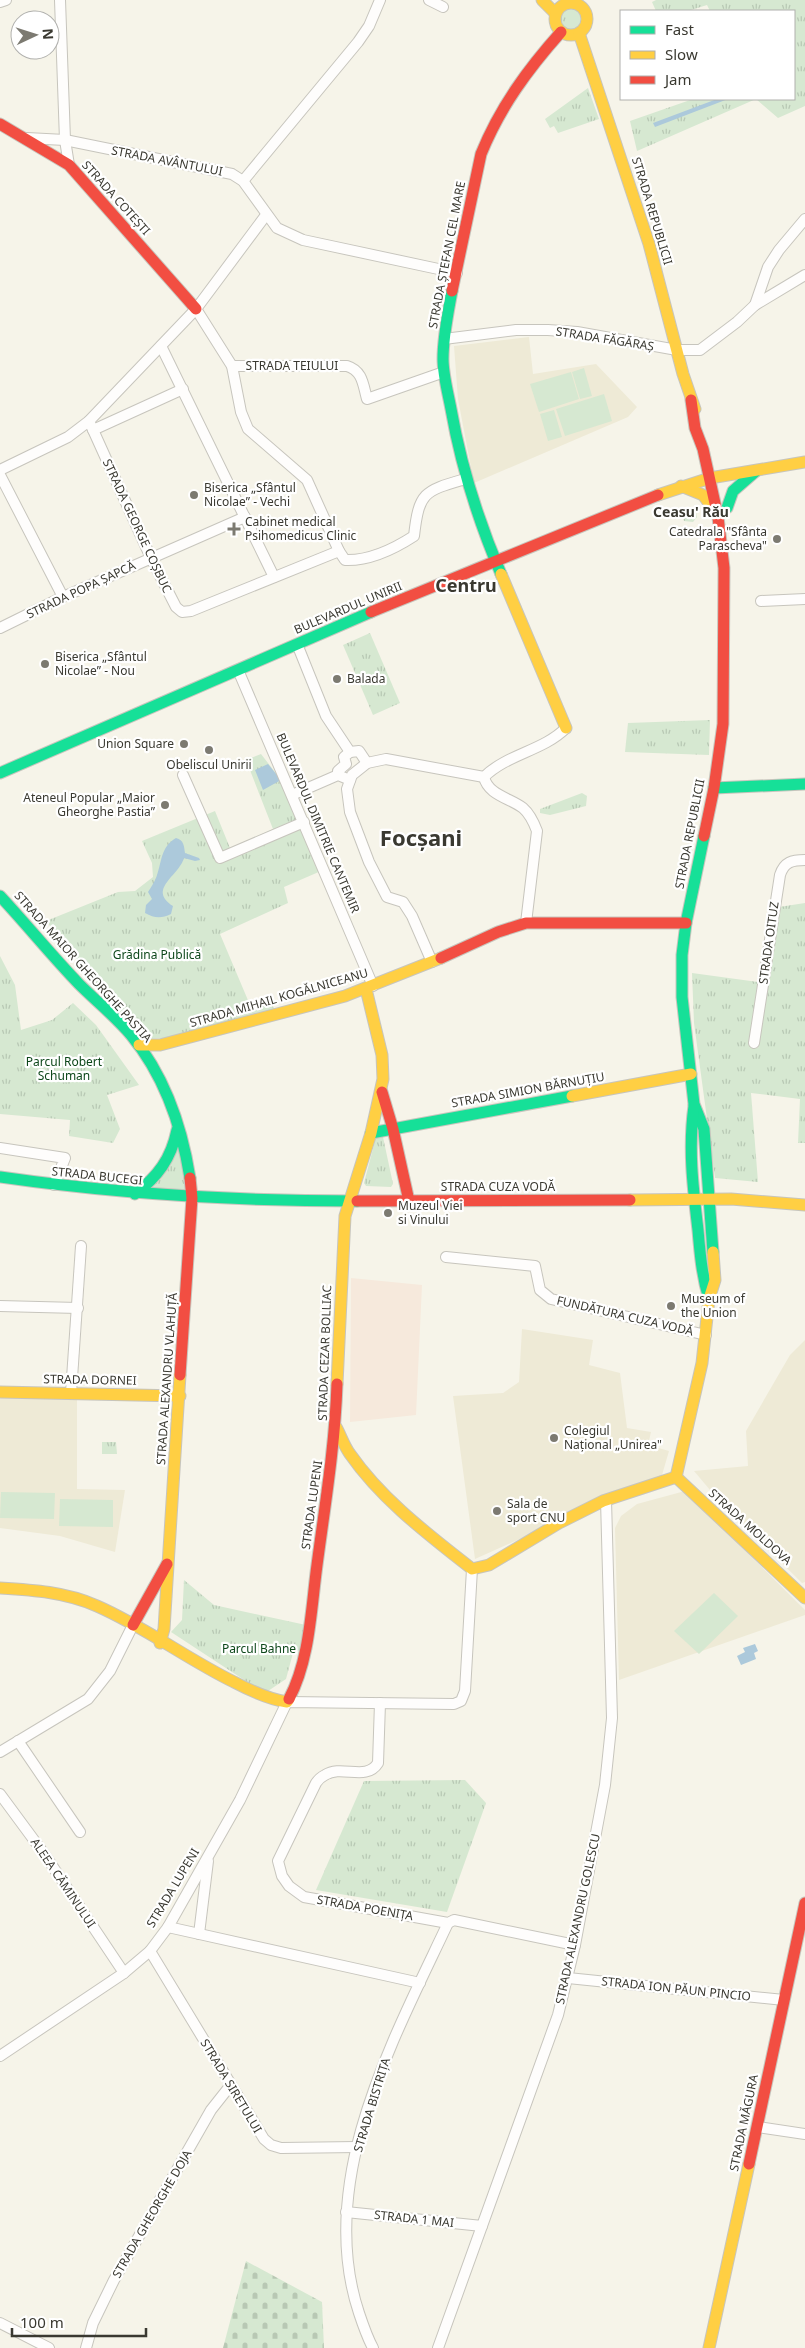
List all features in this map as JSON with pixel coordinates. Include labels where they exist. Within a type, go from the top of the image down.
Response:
[{"type":"main road","points":[[542,0],[556,14]]},
{"type":"main road","points":[[576,2],[584,10],[586,17],[585,26],[578,33],[570,35],[561,32],[556,26],[556,14],[565,4],[576,2]]},
{"type":"main road","name":"STRADA ȘTEFAN CEL MARE","points":[[561,32],[503,104],[490,129],[481,154],[444,339],[444,372],[465,479],[494,561],[566,728]]},
{"type":"main road","name":"STRADA REPUBLICII","points":[[578,33],[649,244],[691,400],[695,428],[715,477],[728,541],[724,568],[723,724],[714,788],[686,923],[682,955],[682,978],[690,1074],[694,1104],[704,1129],[715,1280],[709,1299],[702,1363],[676,1477]]},
{"type":"main road","name":"STRADA COTEȘTI","points":[[0,124],[68,165],[196,309]]},
{"type":"main road","name":"BULEVARDUL UNIRII","points":[[0,772],[296,644],[639,502],[681,486],[715,477],[805,462]]},
{"type":"main road","points":[[681,486],[700,492],[722,511],[736,485],[760,468]]},
{"type":"main road","points":[[714,788],[805,784]]},
{"type":"main road","name":"STRADA MAIOR GHEORGHE PASTIA","points":[[0,896],[6,908],[139,1045],[154,1069],[177,1126],[190,1168],[192,1198]]},
{"type":"main road","name":"STRADA MIHAIL KOGĂLNICEANU","points":[[139,1045],[160,1045],[290,1012],[369,987],[432,962],[498,932],[526,924],[686,923]]},
{"type":"main road","name":"BULEVARDUL DIMITRIE CANTEMIR","points":[[348,1201],[371,1133],[381,1090],[382,1055],[369,987]]},
{"type":"main road","name":"STRADA SIMION BĂRNUȚIU","points":[[371,1133],[690,1074]]},
{"type":"main road","name":"BULEVARDUL DIMITRIE CANTEMIR","points":[[381,1090],[393,1129],[409,1201]]},
{"type":"main road","name":"STRADA REPUBLICII","points":[[694,1104],[689,1130],[694,1200],[702,1281],[709,1299]]},
{"type":"main road","points":[[135,1194],[151,1182],[167,1163],[173,1151],[177,1126]]},
{"type":"main road","name":"STRADA BUCEGI","points":[[0,1177],[135,1194],[192,1198]]},
{"type":"main road","name":"STRADA CUZA VODĂ","points":[[192,1198],[348,1201],[731,1199],[805,1205]]},
{"type":"main road","name":"STRADA ALEXANDRU VLAHUȚĂ","points":[[160,1643],[164,1629],[192,1198]]},
{"type":"main road","name":"STRADA CEZAR BOLLIAC","points":[[348,1201],[345,1216],[341,1275],[336,1427],[349,1454],[370,1477],[426,1533],[472,1569]]},
{"type":"main road","name":"STRADA DORNEI","points":[[0,1392],[180,1396]]},
{"type":"main road","name":"STRADA LUPENI","points":[[287,1702],[296,1685],[306,1646],[336,1427]]},
{"type":"main road","points":[[472,1569],[479,1570],[489,1565],[570,1515],[606,1500],[662,1484],[676,1477]]},
{"type":"main road","name":"STRADA MOLDOVA","points":[[676,1477],[805,1598]]},
{"type":"main road","name":"STRADA ALEXANDRU VLAHUȚĂ","points":[[132,1625],[168,1562]]},
{"type":"main road","points":[[0,1588],[34,1590],[68,1596],[97,1606],[205,1670],[270,1700],[287,1702]]},
{"type":"main road","name":"STRADA MĂGURA","points":[[709,2348],[805,1903]]},
{"type":"street","points":[[0,2],[6,0]]},
{"type":"street","points":[[60,0],[65,140],[68,165]]},
{"type":"street","points":[[380,0],[369,26],[358,42],[243,181],[277,228],[303,240],[456,273]]},
{"type":"street","points":[[429,0],[443,7]]},
{"type":"street","name":"STRADA AVÂNTULUI","points":[[26,138],[65,140],[232,174],[243,181]]},
{"type":"street","points":[[91,426],[196,309],[266,215]]},
{"type":"street","points":[[756,305],[768,267],[778,250],[805,219]]},
{"type":"street","name":"STRADA FĂGĂRAȘ","points":[[444,339],[516,330],[548,330],[578,332],[677,350],[700,350],[756,305],[805,275]]},
{"type":"street","points":[[196,309],[232,366],[240,412],[248,429],[308,480],[342,556]]},
{"type":"street","points":[[161,346],[274,577]]},
{"type":"street","name":"STRADA TEIULUI","points":[[232,366],[347,366],[355,368],[360,375],[367,399],[444,372]]},
{"type":"street","points":[[0,470],[91,426],[182,389]]},
{"type":"street","name":"STRADA GEORGE COȘBUC","points":[[91,426],[150,558],[176,606],[182,612],[191,611],[274,577],[342,556],[356,560],[377,555],[414,536],[418,505],[428,493],[441,486],[465,479]]},
{"type":"street","points":[[0,475],[62,597]]},
{"type":"street","name":"STRADA POPA ȘAPCĂ","points":[[0,628],[62,597],[245,517]]},
{"type":"street","points":[[761,602],[805,599]]},
{"type":"street","points":[[296,644],[326,716],[350,752]]},
{"type":"street","name":"BULEVARDUL DIMITRIE CANTEMIR","points":[[238,670],[304,822],[369,987]]},
{"type":"street","points":[[484,777],[493,767],[548,743],[566,728]]},
{"type":"street","points":[[338,775],[338,771],[346,764],[344,758],[350,752],[359,751],[367,763]]},
{"type":"street","points":[[432,962],[412,916],[403,902],[387,897],[369,862],[350,812],[347,789],[352,775],[367,763],[386,759],[484,777]]},
{"type":"street","points":[[292,795],[338,775],[350,780]]},
{"type":"street","points":[[183,776],[220,858],[304,822]]},
{"type":"street","points":[[484,777],[490,789],[523,808],[534,822],[537,831],[526,924]]},
{"type":"street","name":"STRADA OITUZ","points":[[754,1043],[782,867],[788,862],[805,860]]},
{"type":"street","points":[[0,1148],[41,1152],[65,1158],[54,1185]]},
{"type":"street","points":[[71,1393],[81,1246]]},
{"type":"street","name":"FUNDĂTURA CUZA VODĂ","points":[[446,1257],[535,1266],[540,1290],[551,1299],[706,1335]]},
{"type":"street","points":[[0,1306],[78,1308]]},
{"type":"street","name":"STRADA ALEXANDRU GOLESCU","points":[[438,2348],[540,2070],[558,2015],[575,1945],[605,1785],[612,1718],[606,1500]]},
{"type":"street","points":[[287,1702],[454,1704],[461,1701],[465,1691],[472,1569]]},
{"type":"street","points":[[0,1752],[88,1699],[110,1671],[132,1625]]},
{"type":"street","name":"STRADA LUPENI","points":[[0,2056],[124,1973],[150,1951],[168,1927],[240,1800],[287,1702]]},
{"type":"street","name":"STRADA POENIȚA","points":[[380,1704],[378,1763],[374,1770],[367,1773],[336,1772],[326,1774],[316,1783],[278,1861],[282,1876],[289,1886],[304,1897],[448,1923],[454,1920],[575,1945]]},
{"type":"street","points":[[18,1740],[80,1832]]},
{"type":"street","name":"ALEEA CĂMINULUI","points":[[0,1794],[45,1854],[124,1973]]},
{"type":"street","points":[[199,1934],[209,1855]]},
{"type":"street","points":[[168,1927],[420,1984],[448,1923]]},
{"type":"street","name":"STRADA SIRETULUI","points":[[150,1951],[230,2086],[264,2139],[271,2145],[281,2148],[357,2148]]},
{"type":"street","name":"STRADA ION PĂUN PINCIO","points":[[568,1978],[784,2000]]},
{"type":"street","name":"STRADA BISTRIȚA","points":[[373,2348],[355,2299],[348,2269],[346,2212],[357,2148],[368,2111],[394,2037],[420,1984]]},
{"type":"street","name":"STRADA GHEORGHE DOJA","points":[[86,2348],[93,2323],[114,2280],[211,2110],[230,2086]]},
{"type":"street","points":[[758,2127],[805,2134]]},
{"type":"street","name":"STRADA 1 MAI","points":[[346,2212],[482,2226]]},
{"type":"street","points":[[0,2323],[49,2348]]},
{"type":"shaded area","points":[[529,337],[533,374],[596,364],[637,407],[628,417],[474,483],[458,399],[454,346]]},
{"type":"shaded area","points":[[351,1278],[422,1285],[416,1415],[350,1422]]},
{"type":"shaded area","name":"Colegiul Național „Unirea\"","points":[[522,1329],[593,1340],[589,1365],[620,1373],[627,1428],[651,1432],[648,1445],[669,1451],[662,1475],[475,1559],[453,1396],[503,1393],[519,1382]]},
{"type":"shaded area","points":[[805,1340],[805,1582],[802,1583],[721,1503],[694,1471],[748,1466],[746,1431],[790,1355]]},
{"type":"shaded area","points":[[0,1397],[77,1398],[77,1489],[125,1490],[115,1552],[60,1536],[0,1528]]},
{"type":"shaded area","points":[[685,1491],[805,1610],[805,1615],[619,1680],[615,1528],[621,1516],[637,1504]]},
{"type":"green space","points":[[656,0],[805,0],[805,106],[778,118],[757,100],[795,100],[795,10],[710,10],[707,5],[691,10],[656,10],[652,2]]},
{"type":"green space","points":[[571,4],[582,8],[586,19],[582,30],[571,34],[560,30],[556,19],[560,8]]},
{"type":"green space","points":[[588,88],[599,119],[558,133],[554,126],[550,128],[545,119]]},
{"type":"green space","points":[[690,100],[754,100],[637,151],[630,121]]},
{"type":"green space","points":[[584,368],[592,396],[580,399],[572,372]]},
{"type":"green space","points":[[571,372],[579,399],[539,412],[530,384]]},
{"type":"green space","points":[[604,394],[612,421],[565,436],[556,409]]},
{"type":"green space","points":[[554,410],[562,437],[548,441],[540,414]]},
{"type":"green space","points":[[690,508],[690,513],[696,512],[697,517],[693,522],[684,521],[682,513],[685,509]]},
{"type":"green space","points":[[370,633],[400,703],[373,715],[343,645]]},
{"type":"green space","points":[[710,720],[709,755],[625,752],[628,723]]},
{"type":"green space","name":"Grădina Publică","points":[[261,754],[282,781],[321,871],[284,887],[288,903],[220,934],[250,1005],[271,999],[274,1010],[170,1038],[141,1039],[46,921],[118,892],[135,891],[153,877],[152,863],[142,841],[215,811],[230,848],[273,829],[246,760]]},
{"type":"green space","points":[[582,793],[587,796],[586,806],[550,815],[540,813],[540,809]]},
{"type":"green space","points":[[805,903],[805,1143],[798,1143],[800,1099],[751,1093],[758,1182],[715,1178],[694,1023],[692,973],[758,982],[751,1026],[751,1048],[758,1048],[779,907]]},
{"type":"green space","name":"Parcul Robert Schuman","points":[[0,956],[15,985],[21,1030],[52,1020],[73,1003],[96,1025],[139,1085],[107,1095],[120,1129],[113,1143],[69,1136],[70,1120],[0,1114]]},
{"type":"green space","points":[[177,1126],[192,1198],[135,1194],[151,1182]]},
{"type":"green space","points":[[376,1137],[383,1137],[393,1184],[391,1187],[366,1186],[364,1183]]},
{"type":"green space","points":[[102,1442],[116,1442],[117,1454],[102,1454]]},
{"type":"green space","points":[[1,1492],[55,1493],[54,1519],[0,1518]]},
{"type":"green space","points":[[60,1499],[113,1500],[113,1527],[59,1526]]},
{"type":"green space","name":"Parcul Bahne","points":[[184,1580],[214,1605],[306,1625],[300,1650],[293,1653],[286,1679],[268,1691],[261,1691],[171,1632],[182,1620]]},
{"type":"green space","points":[[714,1593],[738,1616],[699,1654],[674,1631]]},
{"type":"green space","points":[[465,1780],[486,1803],[447,1912],[316,1890],[364,1781]]},
{"type":"green space","points":[[246,2261],[322,2302],[324,2348],[223,2348]]},
{"type":"water","points":[[714,100],[725,100],[655,127],[653,123]]},
{"type":"water","points":[[268,764],[281,780],[263,790],[255,770]]},
{"type":"water","points":[[176,838],[182,842],[185,853],[200,860],[195,861],[184,858],[181,865],[167,882],[163,894],[166,900],[173,906],[171,914],[161,917],[151,916],[145,913],[146,905],[152,899],[148,892],[156,878],[164,851]]},
{"type":"water","points":[[755,1644],[758,1651],[754,1653],[756,1659],[741,1665],[737,1656],[745,1652],[743,1648]]},
{"type":"traffic: fast","points":[[452,291],[444,342],[445,378],[465,472],[501,574]]},
{"type":"traffic: fast","points":[[727,508],[733,491],[756,471]]},
{"type":"traffic: fast","points":[[0,773],[371,612]]},
{"type":"traffic: fast","points":[[714,788],[805,784]]},
{"type":"traffic: fast","points":[[704,836],[686,923],[682,955],[682,997],[694,1104],[704,1129],[713,1252]]},
{"type":"traffic: fast","points":[[0,896],[59,963],[125,1028],[143,1051],[170,1102],[177,1121],[190,1178]]},
{"type":"traffic: fast","points":[[371,1133],[572,1096]]},
{"type":"traffic: fast","points":[[694,1106],[691,1137],[693,1183],[702,1265],[709,1299]]},
{"type":"traffic: fast","points":[[135,1194],[162,1166],[171,1150],[177,1130]]},
{"type":"traffic: fast","points":[[0,1177],[89,1188],[222,1198],[357,1201]]},
{"type":"traffic: slow","points":[[542,0],[556,14]]},
{"type":"traffic: slow","points":[[571,3],[582,8],[587,19],[582,30],[571,35],[560,30],[555,19],[560,8],[571,3]]},
{"type":"traffic: slow","points":[[579,33],[649,244],[683,374],[695,409]]},
{"type":"traffic: slow","points":[[658,495],[710,478],[805,462]]},
{"type":"traffic: slow","points":[[681,486],[703,495],[717,514]]},
{"type":"traffic: slow","points":[[501,574],[566,728]]},
{"type":"traffic: slow","points":[[139,1045],[160,1045],[345,996],[441,958]]},
{"type":"traffic: slow","points":[[337,1384],[345,1216],[371,1133],[383,1079],[382,1055],[366,989]]},
{"type":"traffic: slow","points":[[572,1096],[691,1074]]},
{"type":"traffic: slow","points":[[630,1200],[731,1199],[805,1205]]},
{"type":"traffic: slow","points":[[676,1477],[702,1363],[709,1299],[715,1280],[713,1252]]},
{"type":"traffic: slow","points":[[160,1643],[164,1629],[180,1375]]},
{"type":"traffic: slow","points":[[0,1392],[180,1396]]},
{"type":"traffic: slow","points":[[336,1427],[348,1451],[391,1502],[472,1569],[489,1565],[559,1523],[603,1501],[676,1477]]},
{"type":"traffic: slow","points":[[676,1477],[805,1598]]},
{"type":"traffic: slow","points":[[0,1588],[49,1592],[85,1601],[115,1614],[217,1673],[247,1688],[280,1701],[287,1702],[289,1699]]},
{"type":"traffic: slow","points":[[709,2348],[749,2164]]},
{"type":"traffic: jam","points":[[452,291],[481,154],[506,104],[537,60],[561,32]]},
{"type":"traffic: jam","points":[[0,124],[69,165],[196,309]]},
{"type":"traffic: jam","points":[[691,400],[695,428],[703,449],[718,517],[724,568],[723,724],[714,788],[704,836]]},
{"type":"traffic: jam","points":[[371,612],[658,495]]},
{"type":"traffic: jam","points":[[441,958],[498,932],[526,923],[686,923]]},
{"type":"traffic: jam","points":[[382,1092],[393,1129],[409,1201]]},
{"type":"traffic: jam","points":[[180,1375],[192,1198],[190,1178]]},
{"type":"traffic: jam","points":[[357,1201],[630,1200]]},
{"type":"traffic: jam","points":[[289,1699],[296,1684],[309,1634],[332,1452],[337,1384]]},
{"type":"traffic: jam","points":[[133,1625],[167,1564]]},
{"type":"traffic: jam","points":[[749,2164],[805,1903]]},
{"type":"place","name":"Biserica „Sfântul Nicolae” - Vechi","points":[[194,495]]},
{"type":"place","name":"Cabinet medical Psihomedicus Clinic","points":[[234,529]]},
{"type":"place","name":"Catedrala \"Sfânta Parascheva\"","points":[[777,539]]},
{"type":"place","name":"Biserica „Sfântul Nicolae” - Nou","points":[[45,664]]},
{"type":"place","name":"Balada","points":[[337,679]]},
{"type":"place","name":"Union Square","points":[[184,744]]},
{"type":"place","name":"Obeliscul Unirii","points":[[209,750]]},
{"type":"place","name":"Ateneul Popular „Maior Gheorghe Pastia”","points":[[165,805]]},
{"type":"place","name":"Muzeul Viei si Vinului","points":[[388,1213]]},
{"type":"place","name":"Museum of the Union","points":[[671,1306]]},
{"type":"place","name":"Colegiul Național „Unirea\"","points":[[554,1438]]},
{"type":"place","name":"Sala de sport CNU","points":[[497,1511]]},
{"type":"district","name":"Ceasu' Rău","points":[[691,512]]},
{"type":"district","name":"Centru","points":[[466,586]]},
{"type":"district","name":"Focșani","points":[[421,838]]}]
